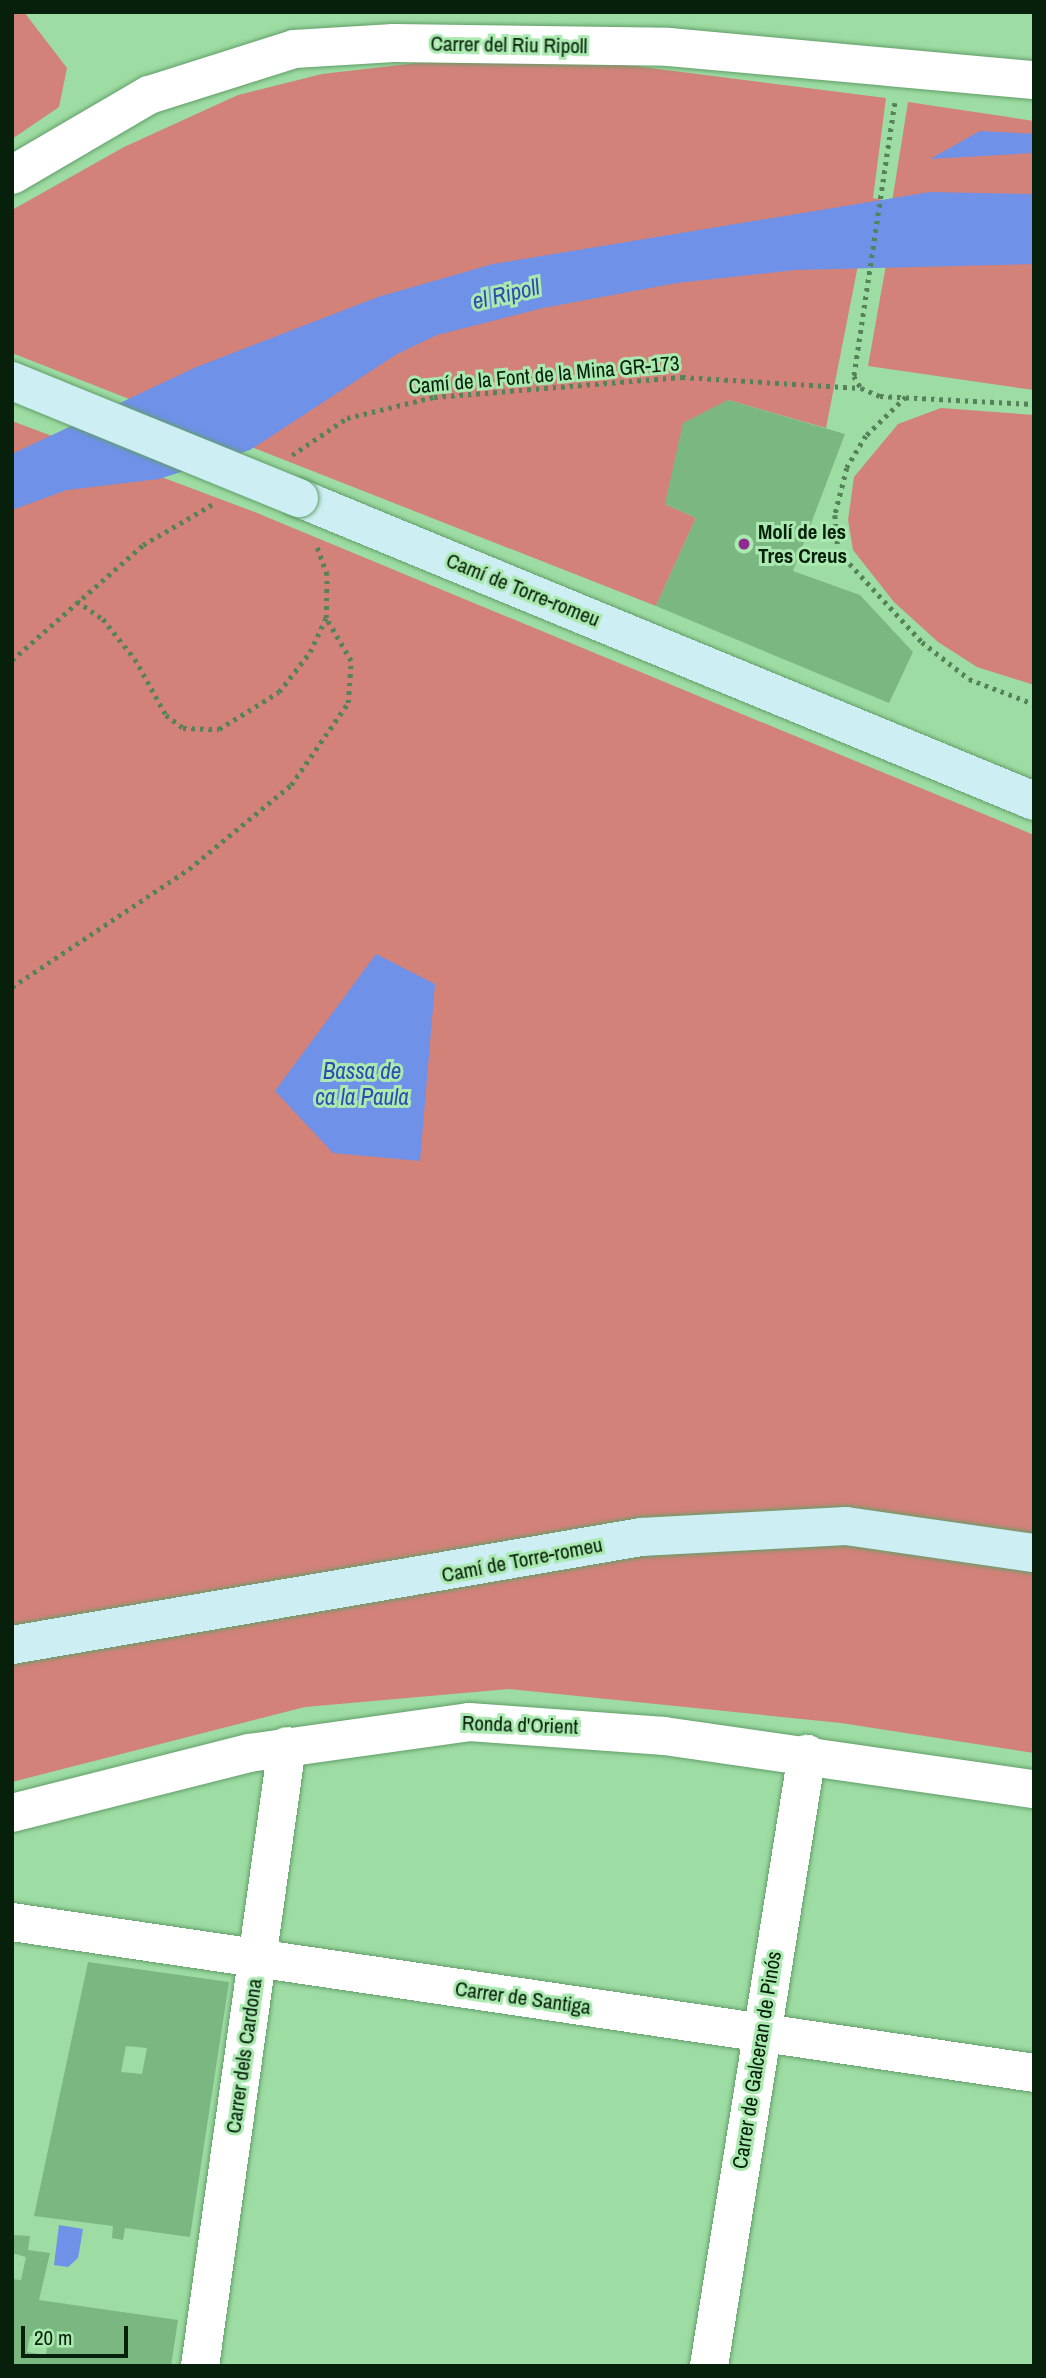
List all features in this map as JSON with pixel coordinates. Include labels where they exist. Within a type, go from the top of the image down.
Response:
[{"type":"street","name":"Carrer del Riu Ripoll","points":[[12,175],[149,94],[293,49],[394,43],[669,47],[1034,80]]},
{"type":"street","name":"Camí de Torre-romeu","points":[[12,381],[1034,801]]},
{"type":"street","name":"Camí de Torre-romeu","points":[[12,1645],[654,1536],[846,1526],[1034,1553]]},
{"type":"street","name":"Ronda d'Orient","points":[[12,1813],[144,1775],[287,1746],[469,1722],[593,1727],[807,1754],[1034,1788]]},
{"type":"street","name":"Carrer dels Cardona","points":[[200,2366],[287,1746]]},
{"type":"street","name":"Carrer de Galceran de Pinós","points":[[709,2366],[807,1754]]},
{"type":"street","name":"Carrer de Santiga","points":[[12,1922],[1034,2073]]},
{"type":"path","points":[[861,388],[854,376],[898,87]]},
{"type":"path","name":"Camí de la Font de la Mina GR-173","points":[[288,458],[347,418],[435,397],[682,377],[861,388],[906,396],[1034,404]]},
{"type":"path","points":[[906,396],[866,436],[846,467],[835,515],[838,551],[922,642],[968,679],[1034,704]]},
{"type":"path","points":[[78,601],[103,620],[135,659],[166,715],[201,732],[248,714],[279,692],[326,618],[327,575],[299,498]]},
{"type":"path","points":[[12,660],[143,545],[222,499]]},
{"type":"path","points":[[12,986],[189,869],[291,785],[348,703],[351,661],[326,618]]},
{"type":"shaded area","points":[[12,12],[24,12],[67,68],[59,107],[12,139]]},
{"type":"shaded area","points":[[434,61],[611,63],[886,98],[873,198],[892,202],[908,102],[1034,121],[1034,390],[868,366],[886,265],[860,255],[826,428],[728,400],[665,504],[696,518],[656,606],[12,353],[12,210],[124,147],[238,95],[322,74]]},
{"type":"shaded area","points":[[941,408],[1034,415],[1034,685],[977,667],[938,642],[894,602],[853,550],[848,520],[854,477],[898,424]]},
{"type":"shaded area","points":[[12,421],[252,511],[1034,835],[1034,1753],[841,1723],[509,1689],[305,1707],[12,1782]]},
{"type":"water","points":[[980,131],[1034,134],[1034,153],[930,159]]},
{"type":"water","name":"el Ripoll","points":[[930,192],[1034,194],[1034,264],[795,270],[677,283],[543,308],[437,335],[397,354],[250,450],[159,479],[67,490],[12,510],[12,454],[194,368],[378,297],[493,264]]},
{"type":"water","name":"Bassa de ca la Paula","points":[[376,954],[435,984],[420,1161],[333,1153],[275,1091]]},
{"type":"water","points":[[59,2225],[83,2229],[78,2258],[68,2267],[54,2265]]},
{"type":"building","name":"Molí de les Tres Creus","points":[[728,400],[845,434],[793,571],[860,595],[913,652],[889,703],[656,606],[696,518],[665,504],[683,423]]},
{"type":"building","points":[[88,1962],[229,1982],[190,2237],[125,2228],[123,2240],[112,2238],[113,2226],[34,2216]],"holes":[[[126,2046],[147,2048],[142,2074],[121,2072]]]},
{"type":"building","points":[[12,2235],[30,2236],[28,2250],[50,2253],[39,2300],[178,2320],[171,2366],[12,2366],[12,2279],[21,2280],[26,2257],[12,2253]],"holes":[[[30,2336],[48,2339],[46,2355],[27,2352]]]},
{"type":"place","name":"Molí de les Tres Creus","points":[[744,544]]}]
